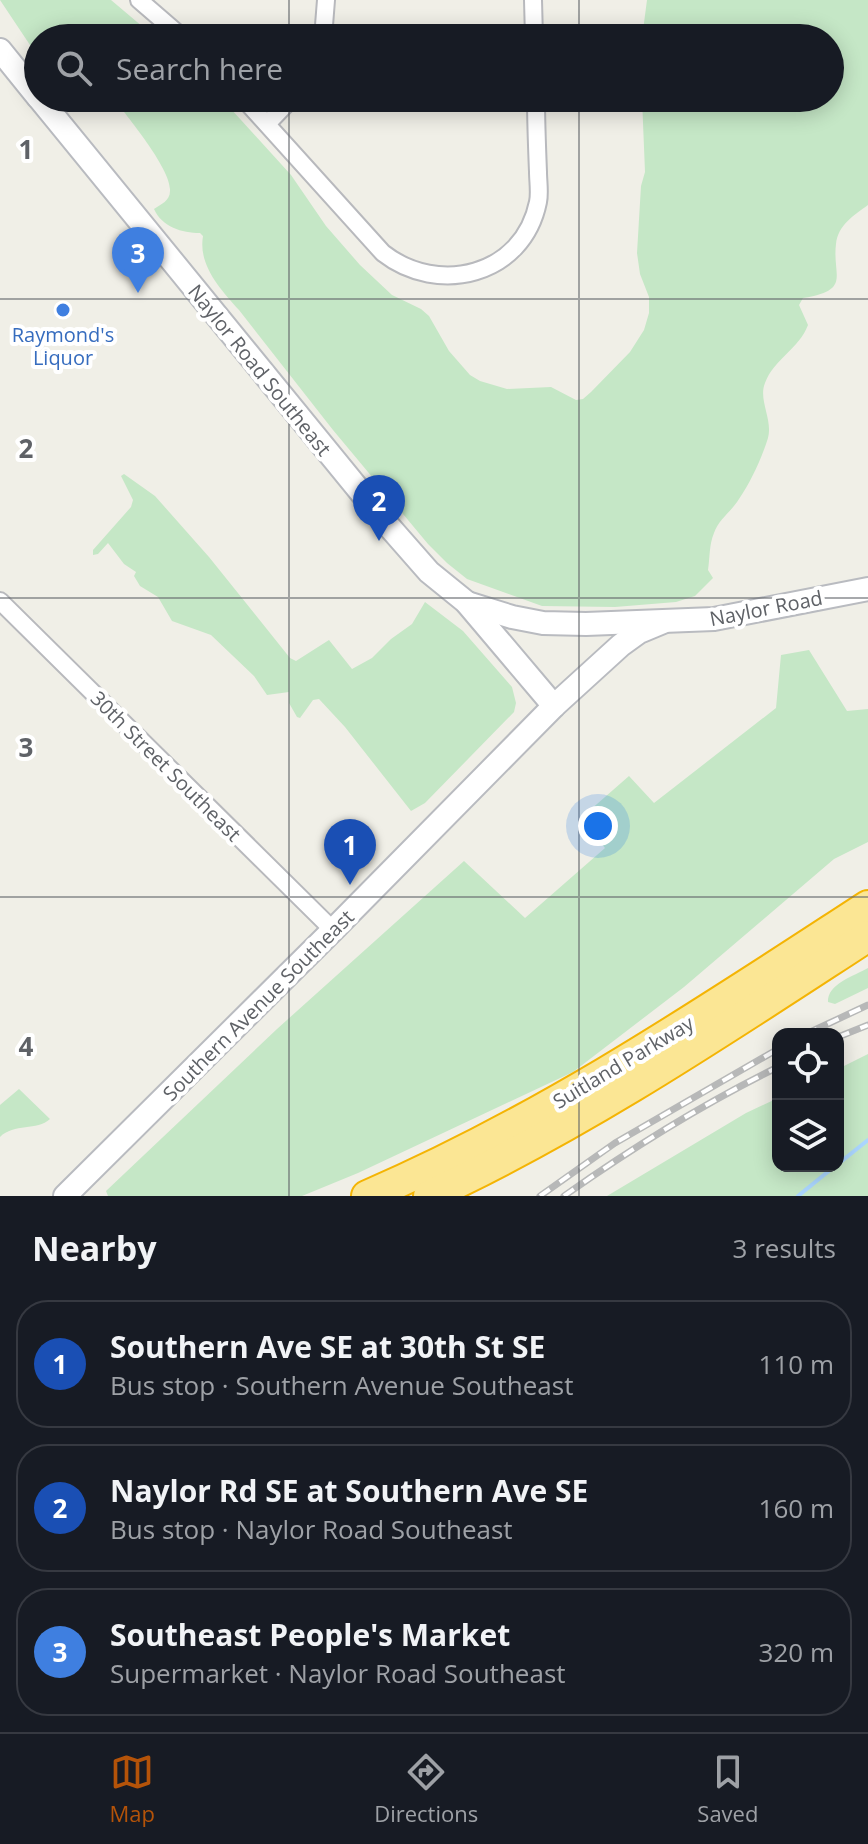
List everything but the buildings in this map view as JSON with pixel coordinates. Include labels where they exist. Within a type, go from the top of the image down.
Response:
[{"type":"highway","name":"Suitland Parkway","points":[[367,1196],[536,1115],[661,1040],[868,906]]},
{"type":"highway","name":"Suitland Parkway","points":[[429,1196],[524,1150],[596,1110],[868,936]]},
{"type":"main road","name":"Naylor Road Southeast","points":[[0,50],[24,80]]},
{"type":"main road","name":"Naylor Road Southeast","points":[[49,112],[386,523],[429,572],[466,602],[554,706]]},
{"type":"main road","name":"Naylor Road","points":[[466,602],[543,623],[663,622],[714,619],[868,589]]},
{"type":"main road","name":"Southern Avenue Southeast","points":[[65,1196],[554,706],[621,645],[639,632],[663,622]]},
{"type":"street","points":[[139,0],[167,24]]},
{"type":"street","points":[[324,24],[326,0]]},
{"type":"street","points":[[533,0],[534,24]]},
{"type":"street","points":[[256,112],[383,253],[396,263],[427,275],[452,277],[468,274],[498,261],[524,235],[538,201],[536,112]]},
{"type":"street","points":[[267,124],[279,112]]},
{"type":"street","name":"30th Street Southeast","points":[[0,601],[333,930]]},
{"type":"green space","points":[[0,0],[111,0],[139,24],[24,24],[24,36]]},
{"type":"green space","points":[[647,0],[868,0],[868,205],[840,231],[836,244],[834,286],[818,295],[803,298],[799,305],[808,325],[765,383],[763,396],[769,424],[768,438],[748,485],[714,533],[708,570],[713,578],[695,596],[676,602],[615,607],[542,606],[467,579],[428,544],[218,285],[207,267],[203,236],[173,228],[158,215],[154,209],[168,197],[169,182],[148,143],[124,112],[234,112],[291,175],[326,226],[360,265],[392,295],[429,316],[449,351],[470,375],[507,389],[551,387],[576,400],[583,399],[630,352],[644,330],[649,313],[649,297],[640,274],[637,253],[641,186],[645,172],[643,112],[844,112],[844,24],[644,24]]},
{"type":"green space","points":[[124,474],[155,496],[209,557],[290,658],[296,661],[329,640],[352,669],[372,658],[412,624],[425,602],[463,631],[512,687],[516,703],[514,712],[425,803],[411,811],[319,699],[313,700],[300,718],[297,717],[289,703],[289,692],[267,695],[254,676],[211,635],[172,621],[158,597],[140,586],[134,576],[136,572],[124,564],[108,543],[93,555],[93,550],[131,507],[133,500],[121,476]]},
{"type":"green space","points":[[809,650],[847,711],[868,709],[868,842],[834,859],[684,987],[573,1072],[302,1196],[108,1196],[106,1191],[277,1029],[464,861],[525,918],[605,848],[581,818],[629,776],[654,803],[776,708],[781,655]]},
{"type":"green space","points":[[868,968],[868,988],[835,1004],[828,1002],[837,985]]},
{"type":"green space","points":[[868,1054],[868,1196],[607,1196],[746,1113],[772,1101],[772,1172],[844,1172],[844,1066]]},
{"type":"green space","points":[[19,1089],[50,1119],[39,1125],[12,1130],[0,1137],[0,1105]]},
{"type":"waterway","points":[[844,1159],[868,1140]]},
{"type":"waterway","points":[[798,1196],[828,1172]]},
{"type":"railway","points":[[819,1028],[868,1005]]},
{"type":"railway","points":[[844,1035],[868,1025]]},
{"type":"railway","points":[[540,1196],[615,1143],[772,1052]]},
{"type":"railway","points":[[564,1196],[668,1127],[772,1070]]},
{"type":"place","name":"Southeast People's Market","points":[[138,293]]},
{"type":"place","name":"Raymond's Liquor","points":[[63,310]]},
{"type":"place","name":"Naylor Rd SE at Southern Ave SE","points":[[379,541]]},
{"type":"place","name":"Southern Ave SE at 30th St SE","points":[[350,885]]}]
